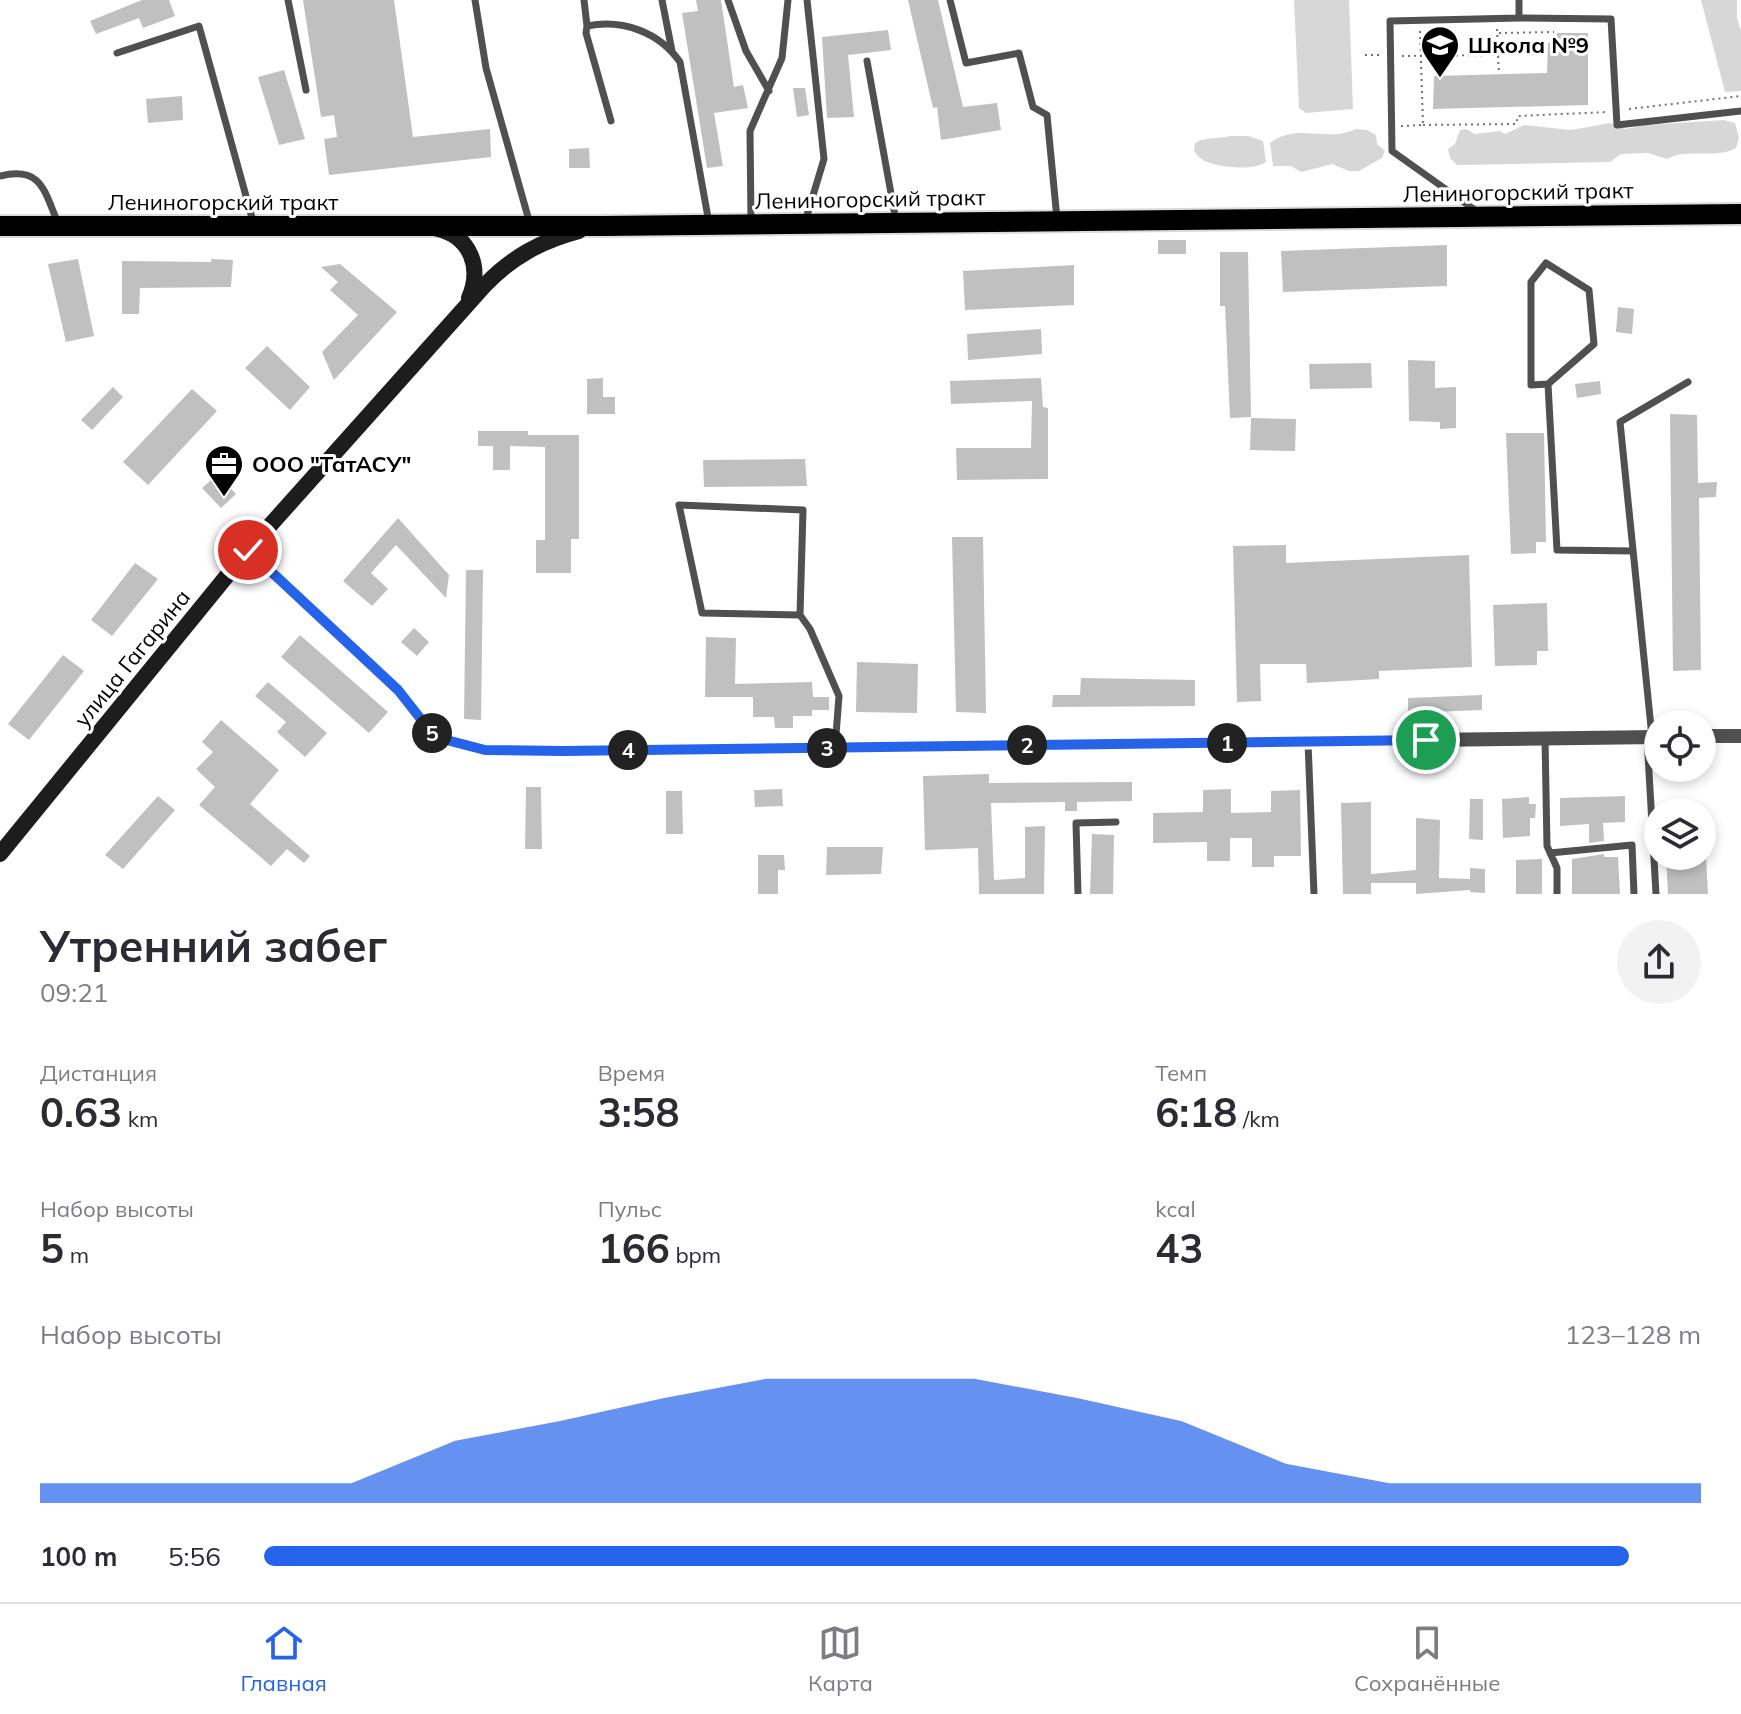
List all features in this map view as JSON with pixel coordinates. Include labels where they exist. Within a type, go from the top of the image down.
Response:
[{"type":"main road","name":"Лениногорский тракт","points":[[0,226],[531,227],[1741,214]]},
{"type":"street","name":"улица Гагарина","points":[[0,854],[248,550],[493,276],[521,254],[548,240],[604,226]]},
{"type":"street","name":"улица Гагарина","points":[[428,227],[461,238],[471,254],[474,282],[460,313]]},
{"type":"street","points":[[248,550],[398,690],[435,737],[485,750],[1644,737]]},
{"type":"street","points":[[1716,736],[1741,736]]},
{"type":"lane","points":[[288,0],[306,90]]},
{"type":"lane","points":[[475,0],[486,68],[531,227]]},
{"type":"lane","points":[[584,0],[586,33],[611,121]]},
{"type":"lane","points":[[662,0],[672,51]]},
{"type":"lane","points":[[728,0],[746,51],[769,91]]},
{"type":"lane","points":[[751,225],[750,131],[782,58],[788,0]]},
{"type":"lane","points":[[804,224],[824,159],[807,0]]},
{"type":"lane","points":[[950,0],[966,63],[1019,53],[1033,107],[1047,115],[1057,221]]},
{"type":"lane","points":[[1519,0],[1519,18]]},
{"type":"lane","points":[[1483,216],[1392,151],[1390,21],[1611,19],[1617,125],[1741,111]]},
{"type":"lane","points":[[587,26],[621,25],[651,34],[680,62],[710,225]]},
{"type":"lane","points":[[117,53],[199,26],[255,227]]},
{"type":"lane","points":[[867,61],[896,223]]},
{"type":"lane","points":[[0,176],[15,172],[31,174],[40,184],[59,225]]},
{"type":"lane","points":[[1546,263],[1589,290],[1594,344],[1548,384],[1531,385],[1531,282],[1546,263]]},
{"type":"lane","points":[[1649,710],[1620,422],[1688,382]]},
{"type":"lane","points":[[1548,384],[1557,550],[1633,551]]},
{"type":"lane","points":[[800,615],[702,613],[679,505],[803,510],[800,615],[810,629],[839,696],[835,748]]},
{"type":"lane","points":[[1545,738],[1547,846],[1557,868],[1557,894]]},
{"type":"lane","points":[[1308,742],[1314,894]]},
{"type":"lane","points":[[1653,782],[1656,894]]},
{"type":"lane","points":[[1078,894],[1076,823],[1116,822]]},
{"type":"lane","points":[[1550,853],[1632,845],[1634,894]]},
{"type":"path","points":[[1497,19],[1499,74]]},
{"type":"path","points":[[1420,20],[1423,125]]},
{"type":"path","points":[[1497,33],[1554,32]]},
{"type":"path","points":[[1365,55],[1498,55]]},
{"type":"path","points":[[1391,127],[1516,124]]},
{"type":"shaded area","points":[[1294,0],[1349,0],[1353,109],[1306,113],[1299,108]]},
{"type":"shaded area","points":[[1701,0],[1737,0],[1741,31],[1741,91],[1725,92]]},
{"type":"shaded area","points":[[1724,120],[1735,123],[1739,138],[1736,148],[1719,153],[1683,154],[1667,159],[1648,153],[1621,154],[1610,162],[1457,165],[1450,158],[1448,149],[1455,144],[1460,130],[1466,129],[1475,134],[1500,131],[1505,134],[1524,125],[1571,130],[1610,123],[1625,129]]},
{"type":"shaded area","points":[[1356,129],[1376,135],[1377,144],[1385,151],[1382,158],[1359,171],[1349,171],[1332,164],[1301,172],[1291,166],[1273,166],[1270,143],[1280,137],[1301,133],[1345,133]]},
{"type":"shaded area","points":[[1248,136],[1263,141],[1266,162],[1253,167],[1226,167],[1203,160],[1194,151],[1195,143],[1199,141]]},
{"type":"building","points":[[142,0],[169,0],[175,16],[143,28],[139,18],[96,34],[90,21]]},
{"type":"building","points":[[303,0],[394,0],[413,137],[490,129],[491,157],[329,175],[324,139],[337,137],[334,115],[321,117]]},
{"type":"building","points":[[696,0],[721,0],[734,87],[743,85],[748,108],[714,113],[723,166],[707,168],[682,13],[698,11]]},
{"type":"building","points":[[908,0],[938,0],[963,107],[997,103],[1001,130],[941,140],[937,107],[933,108]]},
{"type":"building","points":[[888,30],[891,50],[848,55],[854,117],[827,118],[822,37]]},
{"type":"building","points":[[1557,33],[1588,33],[1588,105],[1433,109],[1434,76],[1547,73],[1548,43],[1557,43]]},
{"type":"building","points":[[284,70],[305,139],[279,145],[258,77]]},
{"type":"building","points":[[793,88],[805,88],[809,115],[797,117]]},
{"type":"building","points":[[182,96],[183,120],[148,123],[146,99]]},
{"type":"building","points":[[589,148],[590,168],[569,168],[569,149]]},
{"type":"building","points":[[1158,240],[1186,240],[1186,254],[1158,254]]},
{"type":"building","points":[[1447,245],[1447,286],[1283,292],[1281,251]]},
{"type":"building","points":[[1220,252],[1248,252],[1251,417],[1230,418],[1225,306],[1220,306]]},
{"type":"building","points":[[78,259],[94,336],[66,342],[48,264]]},
{"type":"building","points":[[211,259],[233,260],[231,287],[140,288],[139,314],[122,314],[122,261],[211,262]]},
{"type":"building","points":[[340,264],[397,312],[334,380],[322,352],[358,315],[330,290],[338,282],[321,267]]},
{"type":"building","points":[[1074,265],[1074,305],[965,310],[963,271]]},
{"type":"building","points":[[1618,307],[1634,309],[1632,334],[1616,332]]},
{"type":"building","points":[[1041,329],[1042,354],[968,360],[967,334]]},
{"type":"building","points":[[267,346],[310,387],[290,410],[245,368]]},
{"type":"building","points":[[1408,360],[1435,361],[1435,388],[1456,387],[1456,428],[1440,429],[1440,422],[1409,421]]},
{"type":"building","points":[[1371,363],[1372,388],[1310,389],[1309,364]]},
{"type":"building","points":[[603,378],[603,397],[615,397],[615,414],[587,414],[587,379]]},
{"type":"building","points":[[1041,378],[1043,407],[1048,408],[1048,479],[957,480],[956,448],[1031,448],[1032,401],[951,404],[950,381]]},
{"type":"building","points":[[1600,381],[1601,394],[1577,398],[1575,384]]},
{"type":"building","points":[[113,387],[123,397],[92,430],[81,420]]},
{"type":"building","points":[[192,389],[217,411],[148,485],[123,462]]},
{"type":"building","points":[[1670,414],[1697,415],[1698,483],[1717,482],[1716,497],[1699,498],[1701,670],[1673,671]]},
{"type":"building","points":[[1251,418],[1296,419],[1295,451],[1250,450]]},
{"type":"building","points":[[478,431],[579,435],[579,539],[571,539],[571,573],[536,573],[536,540],[545,540],[545,447],[510,446],[510,470],[493,470],[493,446],[478,446]]},
{"type":"building","points":[[1506,433],[1544,433],[1546,542],[1536,542],[1536,553],[1511,554]]},
{"type":"building","points":[[805,459],[807,486],[704,487],[703,460]]},
{"type":"building","points":[[218,474],[236,494],[221,508],[202,488]]},
{"type":"building","points":[[398,518],[449,575],[446,598],[396,545],[371,573],[388,589],[372,606],[343,581]]},
{"type":"building","points":[[952,537],[983,537],[986,713],[956,712]]},
{"type":"building","points":[[1286,545],[1286,563],[1469,555],[1472,667],[1379,671],[1379,679],[1307,683],[1306,664],[1260,664],[1261,701],[1237,702],[1233,546]]},
{"type":"building","points":[[135,563],[158,579],[112,636],[91,620]]},
{"type":"building","points":[[466,570],[483,570],[481,720],[464,719]]},
{"type":"building","points":[[1547,603],[1548,651],[1537,651],[1537,665],[1495,666],[1493,605]]},
{"type":"building","points":[[414,628],[429,642],[417,656],[401,642]]},
{"type":"building","points":[[300,635],[388,712],[369,733],[281,657]]},
{"type":"building","points":[[706,637],[736,638],[735,684],[812,682],[813,697],[829,697],[829,710],[812,710],[812,716],[793,716],[793,728],[775,728],[774,717],[753,717],[753,697],[705,697]]},
{"type":"building","points":[[63,655],[84,671],[29,740],[8,724]]},
{"type":"building","points":[[857,662],[918,664],[917,713],[856,712]]},
{"type":"building","points":[[1081,678],[1195,680],[1195,706],[1052,707],[1053,695],[1080,695]]},
{"type":"building","points":[[268,682],[327,733],[305,757],[277,732],[286,722],[255,696]]},
{"type":"building","points":[[1482,695],[1482,710],[1408,713],[1408,698]]},
{"type":"building","points":[[221,720],[279,770],[250,804],[310,856],[304,863],[287,849],[271,866],[199,805],[215,787],[196,769],[213,752],[202,742]]},
{"type":"building","points":[[989,774],[989,783],[1132,782],[1132,801],[1077,802],[1077,811],[1065,811],[1065,802],[991,803],[994,880],[1025,878],[1025,827],[1045,826],[1044,894],[979,894],[978,848],[925,850],[923,776]]},
{"type":"building","points":[[526,787],[541,787],[542,849],[525,849]]},
{"type":"building","points":[[782,789],[783,806],[755,807],[754,790]]},
{"type":"building","points":[[1231,789],[1231,813],[1271,812],[1271,791],[1300,790],[1301,856],[1274,856],[1274,867],[1252,867],[1252,838],[1230,838],[1230,861],[1207,861],[1207,842],[1153,843],[1153,813],[1203,812],[1203,790]]},
{"type":"building","points":[[666,791],[682,791],[683,834],[666,834]]},
{"type":"building","points":[[158,796],[175,810],[123,869],[105,855]]},
{"type":"building","points":[[1625,796],[1625,822],[1603,823],[1604,841],[1589,843],[1589,824],[1560,826],[1560,798]]},
{"type":"building","points":[[1529,797],[1529,804],[1536,804],[1535,818],[1530,818],[1530,836],[1503,838],[1502,799]]},
{"type":"building","points":[[1470,799],[1483,799],[1483,840],[1469,839]]},
{"type":"building","points":[[1371,802],[1371,874],[1416,870],[1416,818],[1440,820],[1439,878],[1470,879],[1470,868],[1485,869],[1485,893],[1470,890],[1416,894],[1416,883],[1371,883],[1371,894],[1343,894],[1341,803]]},
{"type":"building","points":[[1092,834],[1114,835],[1113,894],[1090,894]]},
{"type":"building","points":[[827,847],[883,847],[881,874],[826,875]]},
{"type":"building","points":[[1604,854],[1604,857],[1618,857],[1620,894],[1572,894],[1572,859]]},
{"type":"building","points":[[758,855],[784,855],[785,870],[778,870],[778,894],[758,894]]},
{"type":"building","points":[[1542,859],[1542,894],[1516,894],[1516,860]]},
{"type":"building","points":[[1667,870],[1707,870],[1708,894],[1668,894]]},
{"type":"place","name":"Школа №9","points":[[1440,79]]},
{"type":"place","name":"ООО \"ТатАСУ\"","points":[[224,498]]},
{"type":"route","points":[[248,550],[398,690],[435,737],[485,750],[1426,740]]}]
